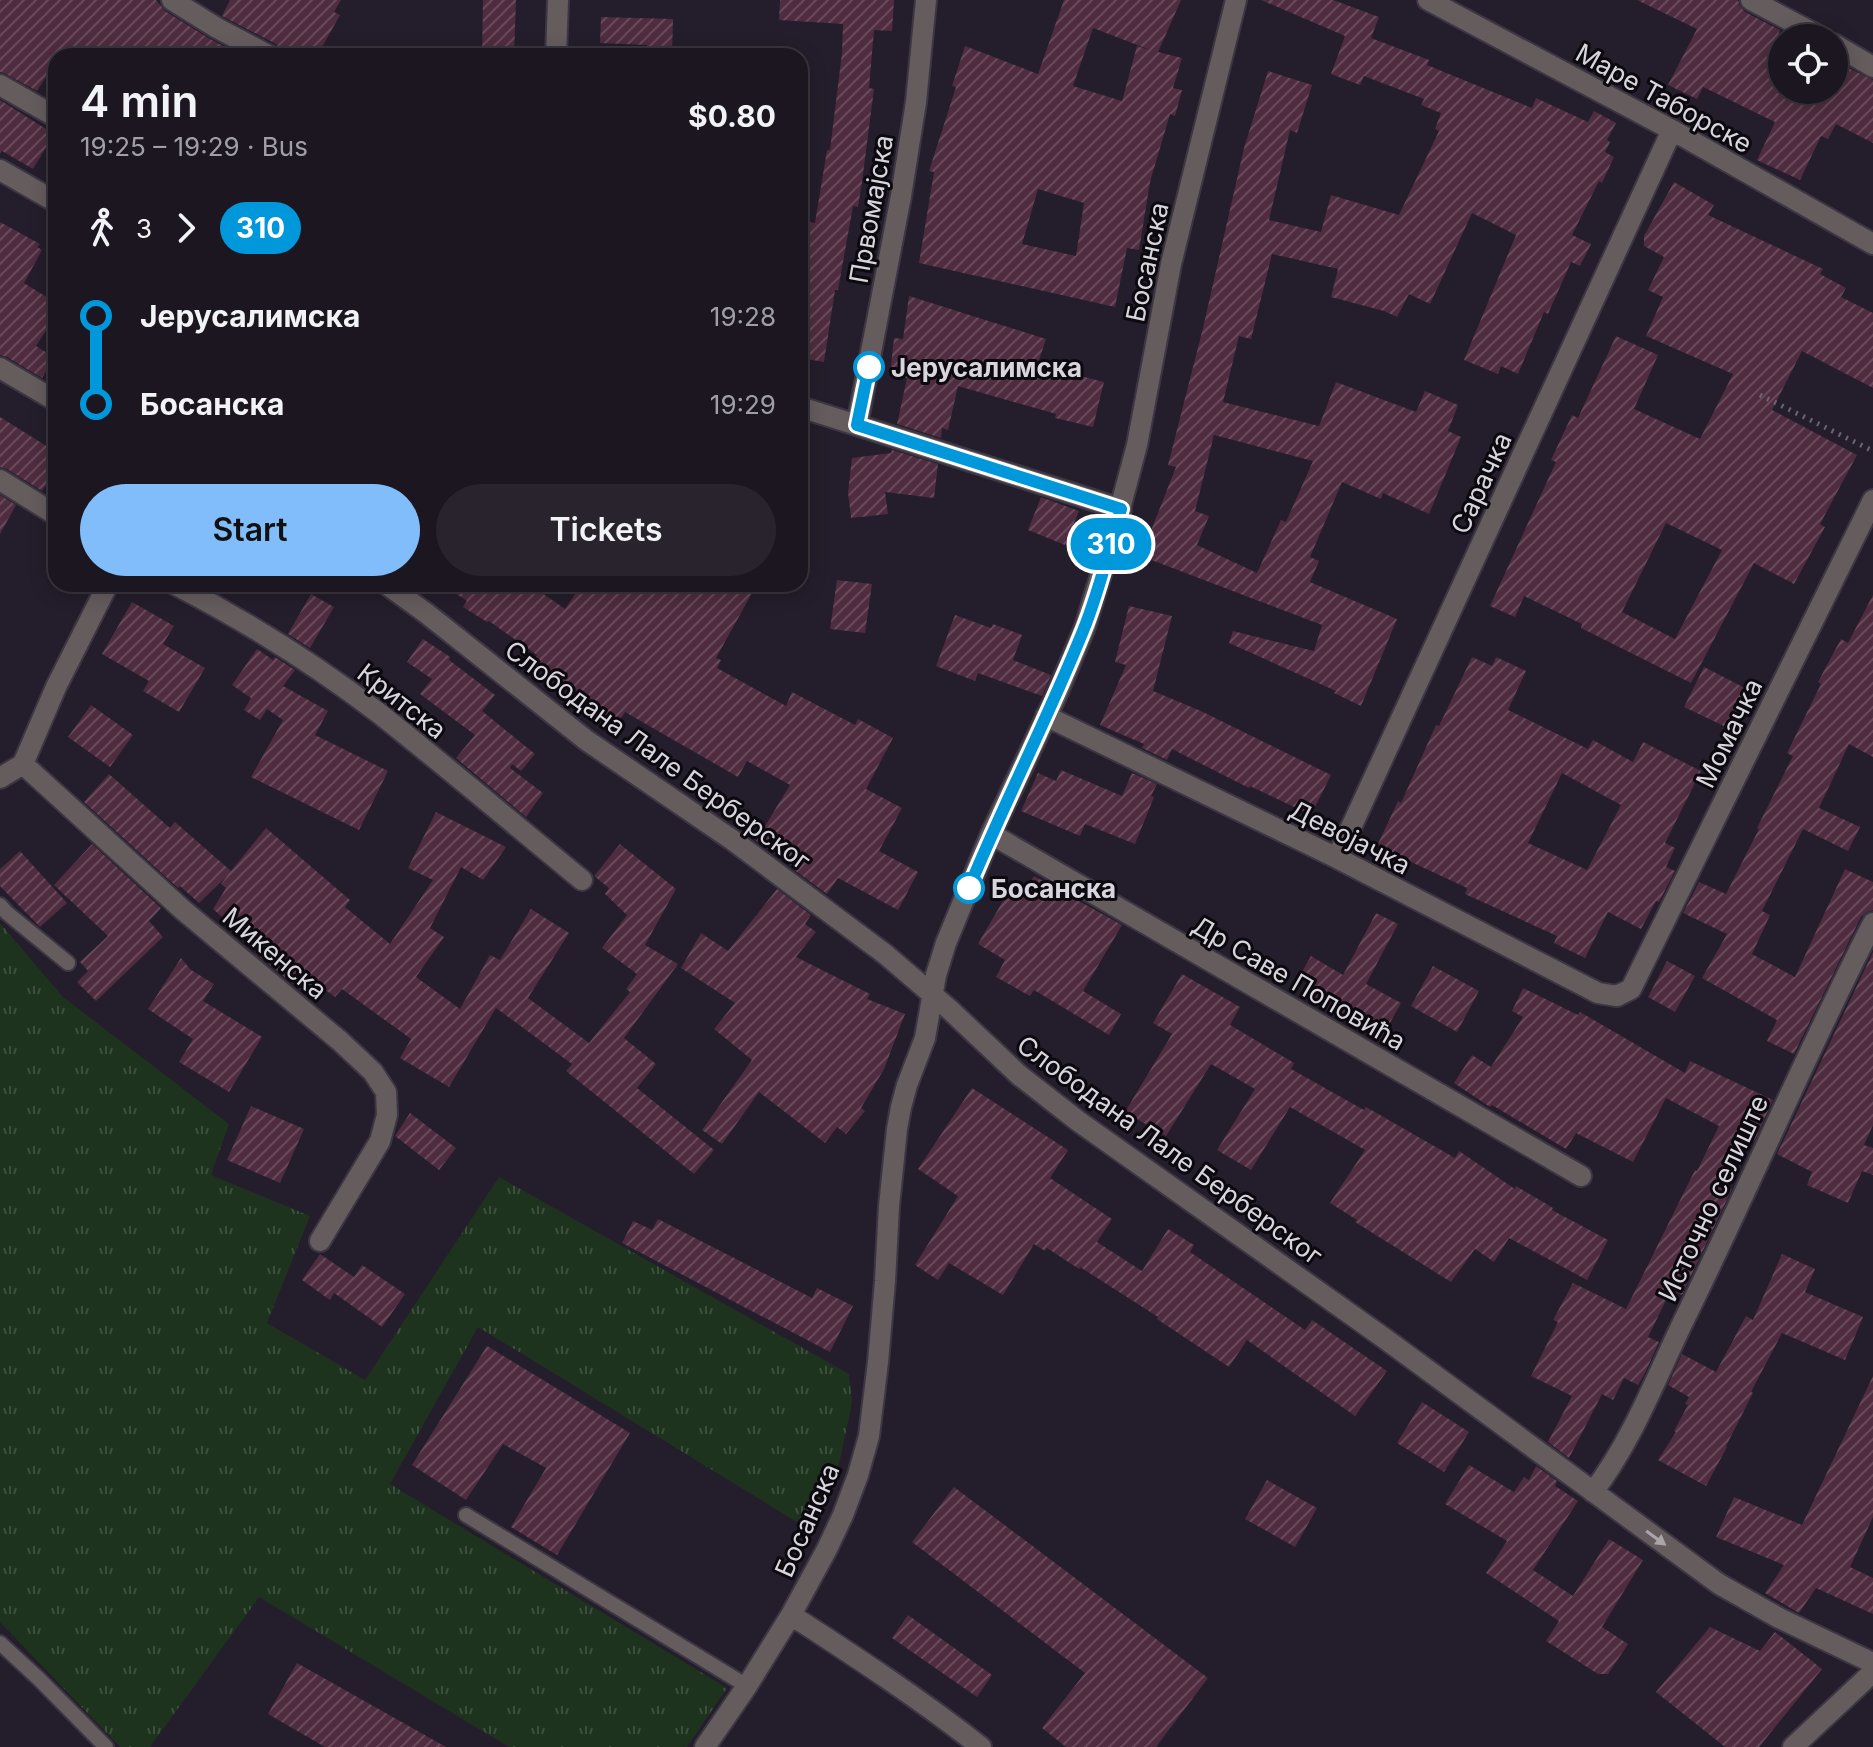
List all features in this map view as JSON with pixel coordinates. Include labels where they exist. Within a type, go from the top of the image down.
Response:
[{"type":"street","points":[[172,0],[255,48]]},
{"type":"street","points":[[556,48],[558,0]]},
{"type":"street","name":"Првомајска","points":[[857,425],[901,196],[916,102],[926,0]]},
{"type":"street","name":"Босанска","points":[[705,1747],[791,1615],[827,1549],[858,1475],[869,1436],[897,1129],[907,1085],[925,1038],[936,975],[946,943],[991,834],[1085,627],[1121,509],[1137,445],[1171,264],[1236,0]]},
{"type":"street","name":"Маре Таборске","points":[[1428,0],[1672,130],[1873,244]]},
{"type":"street","points":[[1751,0],[1796,24]]},
{"type":"street","points":[[1848,52],[1873,67]]},
{"type":"street","points":[[0,85],[48,112]]},
{"type":"street","name":"Сарачка","points":[[1337,858],[1672,130]]},
{"type":"street","points":[[0,170],[48,197]]},
{"type":"street","points":[[0,368],[48,396]]},
{"type":"street","points":[[808,410],[1121,509]]},
{"type":"street","points":[[0,480],[48,510]]},
{"type":"street","name":"Момачка","points":[[1631,989],[1873,500]]},
{"type":"street","points":[[0,778],[23,764],[56,687],[104,592]]},
{"type":"street","name":"Критска","points":[[188,592],[265,636],[379,713],[582,880]]},
{"type":"street","name":"Слободана Лале Берберског","points":[[397,592],[586,740],[731,839],[885,954],[1019,1075],[1078,1121],[1384,1338],[1719,1584],[1779,1618],[1873,1663]]},
{"type":"street","name":"Девојачка","points":[[1046,716],[1337,858],[1598,993],[1617,996],[1631,989]]},
{"type":"street","name":"Микенска","points":[[23,764],[183,910],[340,1041],[373,1072],[386,1092],[387,1115],[380,1141],[320,1241]]},
{"type":"street","name":"Др Саве Поповића","points":[[991,834],[1581,1176]]},
{"type":"street","name":"Источно селиште","points":[[1593,1492],[1618,1455],[1873,923]]},
{"type":"street","points":[[791,1615],[893,1682],[981,1747]]},
{"type":"street","points":[[1793,1747],[1873,1672]]},
{"type":"lane","points":[[0,905],[68,963]]},
{"type":"lane","points":[[466,1515],[747,1686]]},
{"type":"lane","points":[[0,1643],[106,1747]]},
{"type":"path","points":[[1760,395],[1873,451]]},
{"type":"green space","points":[[0,923],[63,997],[229,1124],[211,1175],[310,1216],[267,1323],[365,1380],[499,1177],[849,1374],[852,1403],[837,1474],[810,1530],[478,1327],[390,1484],[727,1688],[687,1747],[509,1747],[259,1597],[150,1747],[120,1747],[0,1622]]},
{"type":"building","points":[[0,0],[156,0],[165,11],[227,48],[48,48],[48,74],[37,91],[0,72]]},
{"type":"building","points":[[230,0],[341,0],[334,12],[340,15],[321,48],[279,48],[222,16]]},
{"type":"building","points":[[483,0],[516,0],[514,48],[482,48]]},
{"type":"building","points":[[780,0],[894,0],[892,31],[874,30],[869,88],[874,89],[862,182],[858,207],[853,206],[838,290],[835,290],[824,362],[808,359],[808,222],[815,223],[827,150],[830,150],[843,24],[779,20]]},
{"type":"building","points":[[1064,0],[1181,0],[1158,52],[1182,58],[1173,88],[1182,90],[1175,116],[1170,114],[1150,182],[1139,250],[1127,248],[1115,307],[919,263],[934,172],[929,171],[956,87],[952,86],[965,46],[1038,74]],"holes":[[[1093,28],[1153,51],[1137,46],[1122,101],[1073,86]],[[1038,189],[1084,203],[1076,256],[1022,244]]]},
{"type":"building","points":[[1261,0],[1333,0],[1379,17],[1371,38],[1429,60],[1427,65],[1532,108],[1536,98],[1588,122],[1594,111],[1616,123],[1605,152],[1614,157],[1572,235],[1591,244],[1580,266],[1571,262],[1548,314],[1544,312],[1518,374],[1501,366],[1498,374],[1464,360],[1516,235],[1472,213],[1430,304],[1409,294],[1397,317],[1331,297],[1338,269],[1272,254],[1251,339],[1239,336],[1223,402],[1319,426],[1336,382],[1416,412],[1425,391],[1458,405],[1448,431],[1461,437],[1429,514],[1383,493],[1381,499],[1342,482],[1310,557],[1319,561],[1310,582],[1397,619],[1361,706],[1334,693],[1336,691],[1229,643],[1233,631],[1314,651],[1322,625],[1141,556],[1176,467],[1168,465],[1244,148],[1268,71],[1312,85],[1297,133],[1290,130],[1269,220],[1321,232],[1331,195],[1399,215],[1439,131],[1435,129],[1441,113],[1421,105],[1424,99],[1364,76],[1360,85],[1331,74],[1345,36]],"holes":[[[1214,435],[1313,461],[1286,522],[1281,520],[1257,573],[1197,545],[1209,516],[1195,511]]]},
{"type":"building","points":[[1637,0],[1738,0],[1745,12],[1768,24],[1768,104],[1848,104],[1848,68],[1873,80],[1873,143],[1836,124],[1828,139],[1821,136],[1800,180],[1757,160],[1775,122],[1703,87],[1697,99],[1668,85],[1697,29]]},
{"type":"building","points":[[601,17],[673,19],[672,48],[600,43]]},
{"type":"building","points":[[0,100],[48,130],[48,144],[33,169],[2,151],[0,154]]},
{"type":"building","points":[[1674,182],[1714,205],[1708,215],[1823,269],[1820,274],[1846,288],[1841,297],[1873,313],[1873,388],[1802,351],[1772,410],[1857,455],[1820,524],[1825,527],[1794,584],[1754,563],[1691,683],[1524,596],[1515,617],[1490,606],[1556,462],[1551,460],[1572,415],[1578,418],[1616,336],[1658,355],[1634,409],[1700,439],[1733,374],[1646,336],[1663,297],[1648,290],[1664,257],[1644,246],[1644,236]],"holes":[[[1666,523],[1722,550],[1675,639],[1622,612]]]},
{"type":"building","points":[[0,222],[40,244],[37,247],[42,250],[24,283],[48,298],[48,327],[36,346],[48,353],[48,368],[42,378],[0,355]]},
{"type":"building","points":[[909,296],[1046,339],[1039,360],[1044,361],[1042,366],[1104,382],[1093,427],[1055,418],[1056,414],[958,386],[948,430],[942,428],[941,438],[897,424],[907,378],[890,375],[894,338],[903,339]]},
{"type":"building","points":[[0,417],[48,447],[48,482],[42,491],[0,467]]},
{"type":"building","points":[[892,450],[938,464],[934,498],[885,492],[888,514],[851,518],[848,492],[852,458],[891,453]]},
{"type":"building","points":[[0,495],[16,505],[0,534]]},
{"type":"building","points":[[1041,497],[1079,511],[1065,545],[1028,530]]},
{"type":"building","points":[[837,580],[872,584],[865,633],[830,629]]},
{"type":"building","points":[[453,592],[541,592],[565,609],[577,592],[753,592],[716,658],[721,660],[717,668],[786,706],[792,692],[855,725],[858,719],[893,738],[866,789],[902,808],[879,851],[918,872],[898,910],[838,878],[827,894],[756,841],[790,785],[747,761],[738,777],[625,712],[613,731],[589,715],[596,704],[533,660],[537,655],[489,621],[463,607],[467,601]]},
{"type":"building","points":[[311,594],[334,607],[310,648],[288,634]]},
{"type":"building","points":[[1873,595],[1873,757],[1849,744],[1819,808],[1860,827],[1848,851],[1803,829],[1762,911],[1770,915],[1752,954],[1795,977],[1845,869],[1873,882],[1873,910],[1861,917],[1794,1054],[1767,1041],[1777,1020],[1702,978],[1727,934],[1683,913],[1699,882],[1726,894],[1793,756],[1787,753],[1821,684],[1818,682],[1841,639],[1848,643]]},
{"type":"building","points":[[132,602],[174,626],[163,644],[205,668],[179,712],[143,691],[149,681],[102,654]]},
{"type":"building","points":[[1129,606],[1172,616],[1153,691],[1331,775],[1311,815],[1172,749],[1167,760],[1142,748],[1144,744],[1100,725],[1126,665],[1115,662]]},
{"type":"building","points":[[955,615],[1022,635],[1013,660],[1051,675],[1042,696],[978,673],[975,681],[936,666]]},
{"type":"building","points":[[423,639],[495,695],[482,711],[535,754],[521,771],[512,764],[510,768],[543,793],[526,817],[456,758],[475,735],[420,694],[432,679],[407,662]]},
{"type":"building","points":[[257,649],[295,670],[283,686],[328,711],[315,735],[388,771],[359,830],[251,777],[283,720],[267,709],[260,720],[244,710],[251,698],[232,685]]},
{"type":"building","points":[[1472,657],[1492,666],[1496,657],[1526,671],[1508,710],[1588,749],[1593,740],[1633,762],[1643,742],[1701,771],[1665,843],[1675,848],[1666,867],[1675,871],[1641,929],[1608,912],[1585,958],[1554,943],[1557,936],[1465,894],[1467,888],[1377,846],[1398,801],[1401,803],[1436,725],[1439,726]],"holes":[[[1562,773],[1621,805],[1587,870],[1528,843]]]},
{"type":"building","points":[[1704,667],[1747,689],[1728,728],[1684,707]]},
{"type":"building","points":[[91,705],[133,735],[110,767],[68,737]]},
{"type":"building","points":[[1061,770],[1122,796],[1132,773],[1157,784],[1135,844],[1085,824],[1080,836],[1021,811],[1038,773],[1056,781]]},
{"type":"building","points":[[109,774],[170,828],[175,822],[231,871],[266,828],[350,900],[345,907],[390,944],[433,880],[408,868],[436,812],[506,847],[483,880],[461,867],[430,928],[444,937],[416,977],[460,1009],[490,955],[500,960],[531,909],[569,933],[528,998],[589,1043],[630,992],[626,989],[637,974],[602,948],[627,915],[605,894],[609,888],[594,876],[620,844],[676,889],[645,945],[678,964],[624,1038],[656,1064],[637,1088],[714,1150],[694,1174],[566,1071],[572,1064],[496,1008],[449,1087],[400,1058],[411,1039],[342,989],[335,997],[324,989],[314,1001],[255,953],[259,949],[213,909],[226,888],[221,884],[228,875],[199,903],[180,886],[178,888],[84,802]]},
{"type":"building","points":[[92,844],[161,908],[149,921],[163,937],[96,1001],[77,982],[88,971],[80,962],[108,936],[54,885]]},
{"type":"building","points":[[20,851],[67,903],[40,927],[0,886],[0,869]]},
{"type":"building","points":[[1034,876],[1122,925],[1083,991],[1121,1014],[1109,1035],[1034,990],[1030,996],[996,977],[1005,960],[978,944],[1008,892],[1020,899]]},
{"type":"building","points":[[777,889],[811,915],[805,924],[816,932],[796,957],[870,994],[867,999],[905,1014],[884,1069],[861,1108],[865,1111],[846,1134],[837,1127],[825,1143],[759,1092],[722,1144],[702,1130],[752,1060],[714,1029],[735,1003],[681,968],[701,933],[728,951]]},
{"type":"building","points":[[1376,913],[1398,924],[1366,984],[1401,1003],[1380,1041],[1305,999],[1313,985],[1299,977],[1311,956],[1343,975]]},
{"type":"building","points":[[1873,952],[1873,1125],[1864,1145],[1873,1148],[1873,1175],[1862,1171],[1848,1203],[1807,1185],[1812,1172],[1777,1154]]},
{"type":"building","points":[[181,958],[191,970],[214,984],[203,1001],[262,1037],[229,1092],[179,1062],[193,1039],[148,1009]]},
{"type":"building","points":[[1667,961],[1695,976],[1675,1012],[1648,997]]},
{"type":"building","points":[[1433,966],[1479,991],[1457,1032],[1411,1006]]},
{"type":"building","points":[[1182,974],[1240,1007],[1230,1025],[1294,1063],[1291,1069],[1455,1158],[1459,1151],[1515,1189],[1516,1186],[1552,1210],[1608,1240],[1587,1280],[1509,1238],[1494,1262],[1475,1249],[1451,1282],[1330,1203],[1365,1150],[1290,1107],[1251,1170],[1217,1150],[1255,1089],[1211,1064],[1166,1136],[1125,1112],[1172,1034],[1153,1023]]},
{"type":"building","points":[[1523,988],[1578,1015],[1580,1012],[1685,1073],[1690,1061],[1773,1100],[1754,1142],[1743,1137],[1721,1183],[1732,1189],[1682,1295],[1671,1290],[1648,1337],[1659,1342],[1645,1373],[1638,1385],[1624,1378],[1613,1400],[1602,1394],[1569,1458],[1548,1442],[1572,1396],[1531,1376],[1558,1322],[1553,1320],[1573,1283],[1626,1309],[1719,1126],[1666,1098],[1633,1162],[1576,1133],[1566,1149],[1492,1105],[1490,1107],[1454,1083],[1472,1055],[1491,1067],[1523,1017],[1512,1011]]},
{"type":"building","points":[[972,1088],[1068,1150],[1050,1178],[1112,1219],[1097,1242],[1142,1271],[1168,1229],[1194,1245],[1190,1252],[1305,1330],[1312,1320],[1387,1371],[1355,1416],[1247,1340],[1229,1367],[1158,1317],[1047,1248],[1045,1251],[1034,1244],[1003,1295],[949,1263],[938,1280],[915,1265],[958,1196],[918,1169]]},
{"type":"building","points":[[251,1106],[304,1129],[280,1183],[227,1160]]},
{"type":"building","points":[[410,1113],[456,1148],[439,1170],[395,1136]]},
{"type":"building","points":[[658,1219],[812,1298],[817,1288],[853,1306],[830,1352],[622,1243],[633,1221],[652,1230]]},
{"type":"building","points":[[320,1254],[354,1277],[362,1265],[405,1294],[382,1327],[334,1293],[330,1300],[302,1280]]},
{"type":"building","points":[[1782,1254],[1815,1269],[1805,1292],[1863,1317],[1845,1360],[1782,1333],[1706,1486],[1658,1460],[1688,1405],[1685,1404],[1689,1397],[1668,1385],[1682,1354],[1716,1372],[1746,1316],[1753,1320]]},
{"type":"building","points":[[487,1346],[630,1433],[557,1555],[511,1527],[546,1468],[503,1444],[466,1500],[412,1465]]},
{"type":"building","points":[[1873,1376],[1873,1517],[1850,1567],[1873,1578],[1873,1614],[1816,1588],[1799,1613],[1765,1593],[1784,1565],[1716,1537],[1734,1497],[1802,1525]]},
{"type":"building","points":[[1422,1402],[1469,1432],[1444,1472],[1397,1443]]},
{"type":"building","points":[[1469,1465],[1514,1492],[1524,1477],[1529,1480],[1536,1466],[1557,1481],[1555,1486],[1578,1501],[1533,1570],[1573,1596],[1609,1539],[1643,1560],[1602,1627],[1628,1644],[1608,1674],[1598,1674],[1546,1641],[1559,1621],[1486,1573],[1507,1541],[1445,1504]]},
{"type":"building","points":[[1267,1480],[1317,1508],[1295,1547],[1245,1519]]},
{"type":"building","points":[[954,1487],[1208,1678],[1156,1747],[1066,1747],[1042,1728],[1085,1673],[912,1542]]},
{"type":"building","points":[[908,1615],[992,1675],[977,1697],[892,1638]]},
{"type":"building","points":[[1710,1627],[1760,1651],[1775,1632],[1822,1669],[1759,1747],[1725,1747],[1656,1692]]},
{"type":"building","points":[[297,1663],[446,1747],[325,1747],[268,1714]]},
{"type":"bus line","name":"310","points":[[869,367],[857,425],[1121,509],[1085,627],[969,888]]},
{"type":"place","name":"Јерусалимска","points":[[869,367]]},
{"type":"place","name":"Босанска","points":[[969,888]]}]
